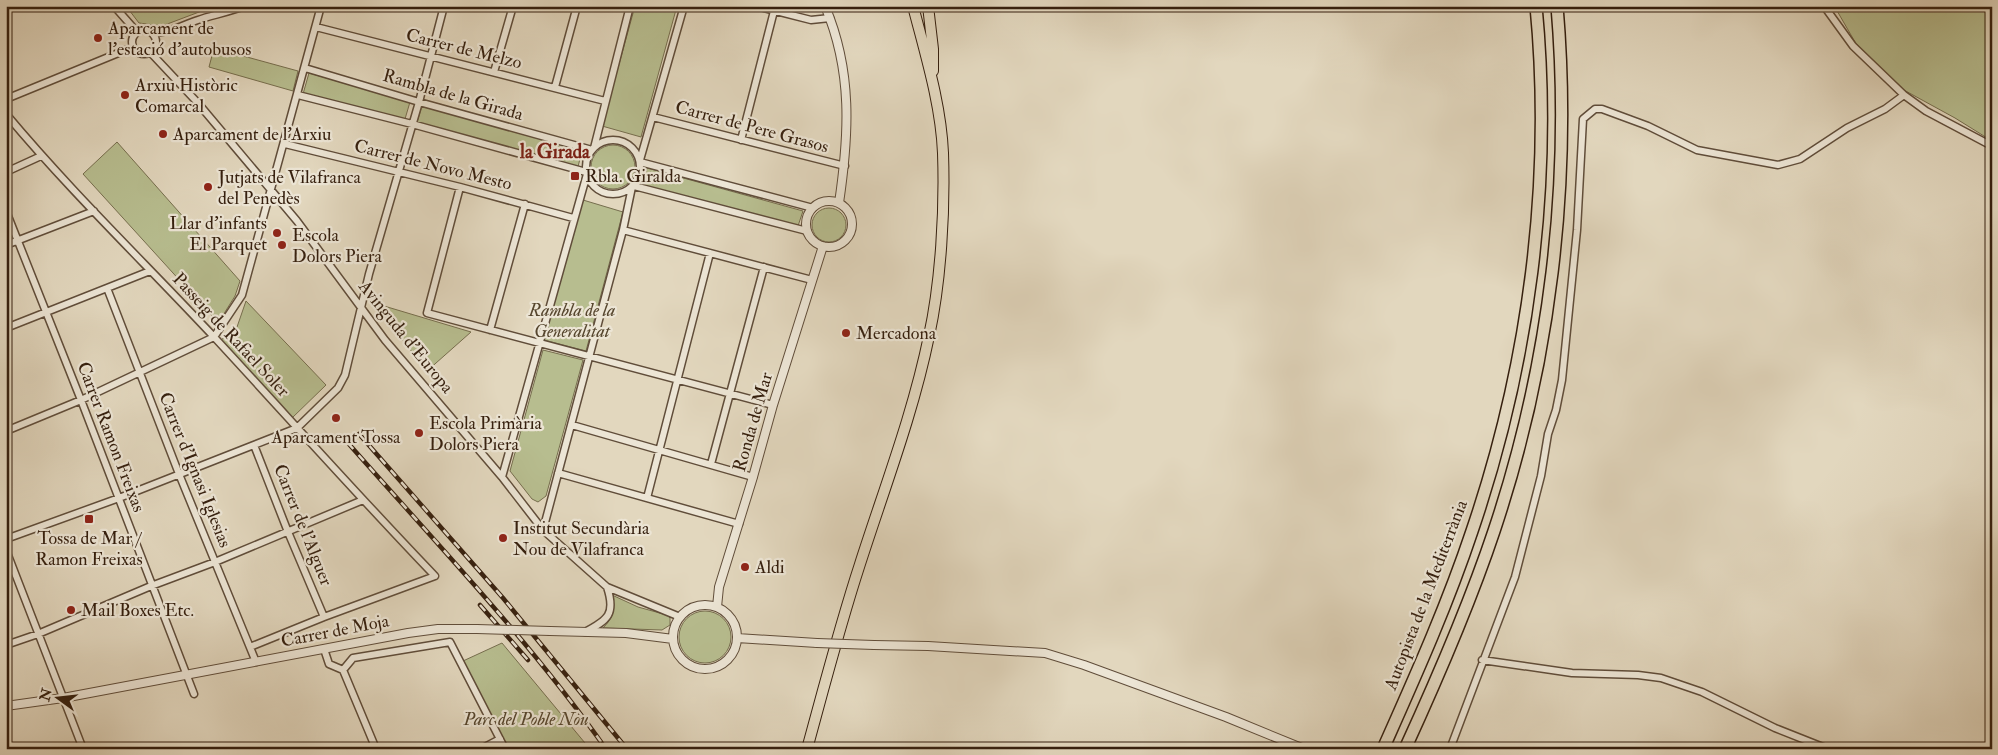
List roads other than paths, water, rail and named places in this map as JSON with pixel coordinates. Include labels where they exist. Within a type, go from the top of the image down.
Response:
[{"type":"highway","points":[[907,6],[922,58],[933,85]]},
{"type":"highway","points":[[807,749],[846,609],[918,383],[930,335],[937,291],[943,200],[943,151],[933,85],[913,6]]},
{"type":"highway","points":[[928,6],[933,49],[933,85]]},
{"type":"highway","name":"Autopista de la Mediterrània","points":[[1383,749],[1446,604],[1463,557],[1486,488],[1512,386],[1529,284],[1538,200],[1540,88],[1536,6]]},
{"type":"highway","points":[[1405,749],[1456,633],[1482,566],[1513,468],[1533,386],[1549,292],[1558,197],[1561,85],[1556,6]]},
{"type":"street","points":[[114,6],[137,32]]},
{"type":"street","points":[[152,33],[156,42],[150,52],[141,53],[133,47],[132,41],[137,32],[144,30],[152,33],[172,30],[244,6]]},
{"type":"street","points":[[6,431],[81,400],[214,337],[242,295],[270,190],[285,144],[321,6]]},
{"type":"street","points":[[6,539],[119,498],[297,428],[343,382],[361,307],[444,6]]},
{"type":"street","points":[[494,72],[513,6]]},
{"type":"street","points":[[555,88],[577,6]]},
{"type":"street","points":[[502,477],[586,173],[588,156],[593,149],[630,6]]},
{"type":"street","points":[[543,530],[633,186],[640,174],[640,161],[684,6]]},
{"type":"street","points":[[756,6],[811,20],[830,18]]},
{"type":"street","points":[[825,6],[838,43],[847,90],[847,138],[839,203]]},
{"type":"street","points":[[1824,6],[1853,46],[1904,95],[1926,111],[1992,146]]},
{"type":"street","points":[[741,140],[774,11]]},
{"type":"street","name":"Carrer de Melzo","points":[[316,27],[605,101]]},
{"type":"street","points":[[6,99],[133,47]]},
{"type":"street","name":"Avinguda d'Europa","points":[[150,52],[197,102],[296,221],[385,340],[502,477],[543,530],[607,587],[680,617]]},
{"type":"street","name":"Rambla de la Girada","points":[[305,68],[419,102],[593,149]]},
{"type":"street","points":[[298,95],[412,124],[586,173],[595,188],[602,192],[618,194],[633,186],[807,231]]},
{"type":"street","points":[[1450,749],[1515,576],[1541,476],[1548,434],[1560,387],[1578,223],[1583,119],[1594,109],[1602,109],[1648,126],[1697,150],[1778,165],[1800,159],[1847,128],[1885,110],[1904,95]]},
{"type":"street","name":"Passeig de Rafael Soler","points":[[6,114],[41,156],[214,337],[362,500],[435,576],[324,617]]},
{"type":"street","name":"Carrer de Pere Grasos","points":[[653,117],[844,166]]},
{"type":"street","points":[[593,149],[608,140],[624,142],[636,152],[640,161]]},
{"type":"street","name":"Carrer de Novo Mesto","points":[[285,144],[460,187],[573,218]]},
{"type":"street","points":[[6,172],[41,156]]},
{"type":"street","points":[[640,161],[813,208]]},
{"type":"street","points":[[460,187],[427,313],[773,405]]},
{"type":"street","points":[[825,201],[839,203],[850,215],[851,229],[844,242],[830,247],[823,246],[813,240],[807,231],[807,219],[813,208],[825,201]]},
{"type":"street","points":[[490,330],[525,204]]},
{"type":"street","name":"Carrer Ramon Freixas","points":[[6,211],[188,674],[194,694]]},
{"type":"street","points":[[6,245],[94,211]]},
{"type":"street","points":[[623,230],[812,280]]},
{"type":"street","name":"Ronda de Mar","points":[[717,607],[719,587],[823,246]]},
{"type":"street","points":[[647,498],[710,253]]},
{"type":"street","points":[[710,464],[764,267]]},
{"type":"street","points":[[6,328],[150,271]]},
{"type":"street","name":"Carrer d'Ignasi Iglesias","points":[[107,288],[179,474],[256,662]]},
{"type":"street","points":[[572,424],[753,477]]},
{"type":"street","name":"Carrer de l'Alguer","points":[[254,445],[324,617]]},
{"type":"street","points":[[558,473],[739,524]]},
{"type":"street","points":[[6,645],[38,634],[152,586],[215,562],[362,500]]},
{"type":"street","points":[[6,550],[83,749]]},
{"type":"street","points":[[584,632],[603,623],[608,616],[612,608],[607,587]]},
{"type":"street","points":[[697,606],[717,607],[732,619],[736,628],[735,648],[730,658],[721,665],[711,669],[700,669],[681,659],[676,650],[673,639],[676,623],[688,610],[697,606]]},
{"type":"street","points":[[250,647],[324,617]]},
{"type":"street","name":"Carrer de Moja","points":[[6,706],[63,698],[438,629],[584,632],[673,639]]},
{"type":"street","points":[[737,638],[1045,653],[1226,716],[1304,749]]},
{"type":"street","points":[[343,670],[353,658],[450,642],[505,749]]},
{"type":"street","points":[[324,649],[329,664],[343,670],[376,749]]},
{"type":"street","points":[[1482,660],[1572,673],[1638,675],[1661,678],[1702,692],[1775,728],[1828,749]]},
{"type":"street","points":[[481,749],[500,739]]},
{"type":"railway","points":[[359,434],[503,598],[627,749]]},
{"type":"railway","points":[[348,443],[514,631],[546,669],[606,749]]},
{"type":"railway","points":[[480,605],[528,660]]},
{"type":"place","name":"Aparcament de l'estació d'autobusos","points":[[98,38]]},
{"type":"place","name":"Arxiu Històric Comarcal","points":[[125,95]]},
{"type":"place","name":"Aparcament de l'Arxiu","points":[[163,134]]},
{"type":"place","name":"Rbla. Giralda","points":[[575,176]]},
{"type":"place","name":"Jutjats de Vilafranca del Penedès","points":[[208,187]]},
{"type":"place","name":"Llar d'infants El Parquet","points":[[277,233]]},
{"type":"place","name":"Escola Dolors Piera","points":[[282,245]]},
{"type":"place","name":"Mercadona","points":[[846,333]]},
{"type":"place","name":"Aparcament Tossa","points":[[336,418]]},
{"type":"place","name":"Escola Primària Dolors Piera","points":[[419,433]]},
{"type":"place","name":"Tossa de Mar / Ramon Freixas","points":[[89,519]]},
{"type":"place","name":"Institut Secundària Nou de Vilafranca","points":[[503,538]]},
{"type":"place","name":"Aldi","points":[[745,567]]},
{"type":"place","name":"Mail Boxes Etc.","points":[[71,610]]},
{"type":"district","name":"la Girada","points":[[555,152]]},
{"type":"park label","name":"Rambla de la Generalitat","points":[[572,320]]},
{"type":"park label","name":"Parc del Poble Nou","points":[[526,719]]}]
